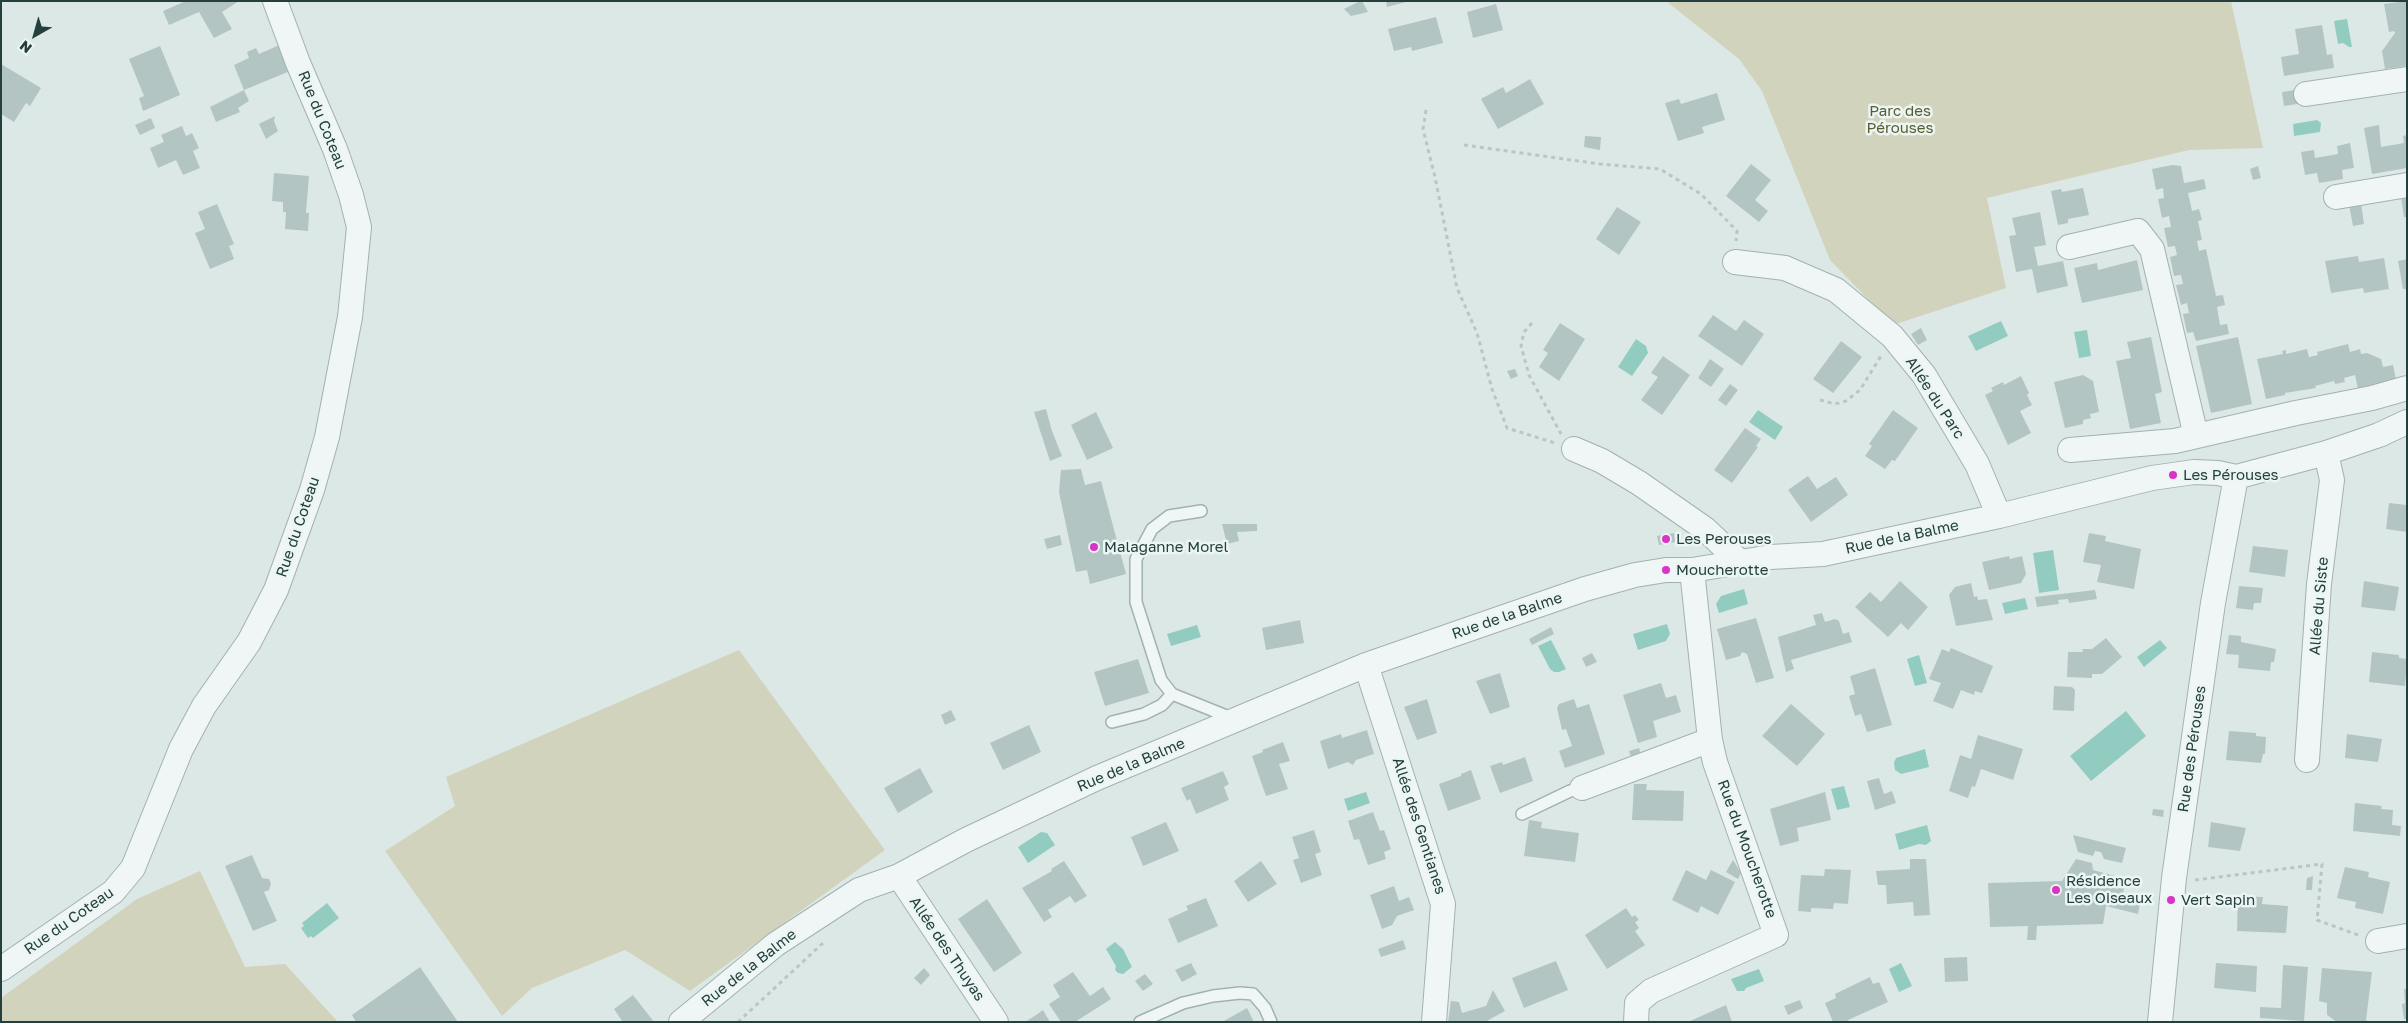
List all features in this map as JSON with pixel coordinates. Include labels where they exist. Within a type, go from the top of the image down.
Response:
[{"type":"street","name":"Rue du Coteau","points":[[1,969],[113,892],[133,868],[181,749],[204,706],[249,642],[276,590],[312,490],[327,437],[350,316],[359,227],[351,195],[335,149],[298,63],[275,1]]},
{"type":"street","points":[[2306,94],[2407,79]]},
{"type":"street","points":[[2336,197],[2407,185]]},
{"type":"street","points":[[2069,247],[2138,231],[2152,249],[2196,436]]},
{"type":"street","name":"Allée du Parc","points":[[1735,262],[1785,268],[1836,290],[1892,336],[1924,375],[1977,464],[1999,516]]},
{"type":"street","points":[[2070,450],[2175,441],[2296,413],[2372,398],[2407,388]]},
{"type":"street","name":"Rue de la Balme","points":[[681,1022],[776,944],[860,890],[899,876],[966,840],[1097,778],[1366,665],[1585,589],[1650,573],[1666,570],[1692,570],[1771,557],[1823,554],[1999,516],[2152,478],[2194,472],[2218,473],[2236,477],[2326,453],[2379,435],[2407,422]]},
{"type":"street","points":[[1574,449],[1602,461],[1646,488],[1705,529],[1740,562]]},
{"type":"street","name":"Allée du Siste","points":[[2307,760],[2319,584],[2332,480],[2326,453]]},
{"type":"street","name":"Rue des Pérouses","points":[[2160,1022],[2174,878],[2214,603],[2236,477]]},
{"type":"street","name":"Rue du Moucherotte","points":[[1636,1022],[1637,1003],[1651,991],[1776,935],[1715,762],[1710,740],[1692,570]]},
{"type":"street","name":"Allée des Gentianes","points":[[1366,665],[1443,904],[1434,1022]]},
{"type":"street","points":[[1582,788],[1710,740]]},
{"type":"street","name":"Allée des Thuyas","points":[[899,876],[996,1022]]},
{"type":"street","points":[[2378,941],[2407,936]]},
{"type":"lane","points":[[1201,511],[1169,516],[1152,529],[1136,559],[1136,602],[1161,680],[1172,694],[1236,720]]},
{"type":"lane","points":[[1112,722],[1144,714],[1162,705],[1172,694]]},
{"type":"lane","points":[[1522,814],[1570,790],[1582,788]]},
{"type":"lane","points":[[1140,1022],[1184,1004],[1213,996],[1240,993],[1253,994],[1265,1008],[1271,1022]]},
{"type":"path","points":[[1426,110],[1423,129],[1435,177],[1457,288],[1476,333],[1492,389],[1508,428],[1574,449]]},
{"type":"path","points":[[1464,145],[1600,164],[1660,169],[1701,194],[1737,231],[1735,262]]},
{"type":"path","points":[[1532,323],[1524,332],[1521,346],[1529,375],[1553,423],[1574,449]]},
{"type":"path","points":[[1820,400],[1835,404],[1846,401],[1860,390],[1877,365],[1892,336]]},
{"type":"path","points":[[2174,878],[2179,882],[2322,864],[2317,920],[2378,941]]},
{"type":"path","points":[[738,1022],[826,940]]},
{"type":"green space","name":"Parc des Pérouses","points":[[1666,1],[2231,1],[2263,148],[2189,150],[1987,198],[2006,288],[1893,325],[1830,260],[1762,91],[1739,59]]},
{"type":"green space","points":[[739,650],[885,850],[690,991],[625,950],[532,988],[502,1016],[385,851],[455,806],[446,777]]},
{"type":"green space","points":[[200,871],[245,967],[285,964],[338,1022],[1,1022],[1,998],[137,899]]},
{"type":"shaded area","points":[[2347,19],[2352,47],[2343,43],[2338,44],[2334,21]]},
{"type":"shaded area","points":[[2317,120],[2321,123],[2320,132],[2294,136],[2293,124]]},
{"type":"shaded area","points":[[2001,321],[2008,336],[1976,351],[1968,336]]},
{"type":"shaded area","points":[[2087,330],[2091,356],[2079,358],[2074,332]]},
{"type":"shaded area","points":[[1636,339],[1646,346],[1648,353],[1632,376],[1618,367]]},
{"type":"shaded area","points":[[1758,410],[1783,427],[1775,440],[1749,422]]},
{"type":"shaded area","points":[[2053,550],[2059,590],[2039,593],[2033,553]]},
{"type":"shaded area","points":[[1744,589],[1748,604],[1719,613],[1716,604],[1721,596]]},
{"type":"shaded area","points":[[2025,598],[2028,609],[2005,614],[2002,603]]},
{"type":"shaded area","points":[[1667,624],[1670,634],[1666,641],[1638,650],[1633,634]]},
{"type":"shaded area","points":[[1197,625],[1201,637],[1171,646],[1167,634]]},
{"type":"shaded area","points":[[1551,640],[1566,669],[1559,672],[1554,672],[1550,669],[1538,646]]},
{"type":"shaded area","points":[[2160,640],[2167,648],[2144,667],[2137,657]]},
{"type":"shaded area","points":[[1919,655],[1927,683],[1915,686],[1907,659]]},
{"type":"shaded area","points":[[2126,711],[2146,736],[2091,781],[2070,756]]},
{"type":"shaded area","points":[[1925,749],[1929,767],[1901,774],[1895,770],[1894,763],[1896,758]]},
{"type":"shaded area","points":[[1844,786],[1850,807],[1837,810],[1831,789]]},
{"type":"shaded area","points":[[1366,792],[1370,803],[1348,811],[1344,799]]},
{"type":"shaded area","points":[[1927,825],[1931,841],[1926,845],[1919,844],[1899,850],[1895,834]]},
{"type":"shaded area","points":[[1041,832],[1047,833],[1055,845],[1028,863],[1018,847]]},
{"type":"shaded area","points":[[327,903],[339,918],[313,938],[311,936],[308,938],[301,928],[304,926],[302,923]]},
{"type":"shaded area","points":[[1115,942],[1123,949],[1132,967],[1123,974],[1115,970],[1116,966],[1106,949]]},
{"type":"shaded area","points":[[1901,963],[1912,986],[1899,992],[1889,969]]},
{"type":"shaded area","points":[[1759,969],[1764,981],[1746,988],[1744,991],[1737,991],[1731,979]]},
{"type":"building","points":[[186,1],[239,1],[222,12],[232,29],[214,38],[199,12],[169,25],[163,11]]},
{"type":"building","points":[[1362,1],[1368,12],[1351,16],[1344,9]]},
{"type":"building","points":[[1386,1],[1406,1],[1406,2],[1387,7]]},
{"type":"building","points":[[2407,1],[2407,63],[2405,66],[2385,69],[2382,51],[2395,33],[2394,31],[2389,32],[2384,4]]},
{"type":"building","points":[[1496,4],[1503,30],[1473,38],[1467,12]]},
{"type":"building","points":[[1436,17],[1443,43],[1412,51],[1411,47],[1394,51],[1388,29]]},
{"type":"building","points":[[2322,25],[2327,55],[2332,54],[2334,68],[2284,76],[2281,57],[2299,54],[2295,29]]},
{"type":"building","points":[[284,43],[295,69],[244,90],[234,65],[249,58],[247,52],[256,48],[259,54]]},
{"type":"building","points":[[160,46],[180,95],[143,111],[139,98],[144,96],[129,59]]},
{"type":"building","points":[[1,64],[41,88],[30,106],[26,103],[14,122],[1,114]]},
{"type":"building","points":[[1530,79],[1544,104],[1498,129],[1481,99],[1503,87],[1506,93]]},
{"type":"building","points":[[2301,89],[2304,103],[2284,106],[2282,92]]},
{"type":"building","points":[[244,90],[249,101],[238,108],[240,112],[216,122],[210,107]]},
{"type":"building","points":[[1717,93],[1725,120],[1702,127],[1704,133],[1678,141],[1665,103],[1679,99],[1681,104]]},
{"type":"building","points":[[275,116],[274,121],[278,131],[266,139],[259,124]]},
{"type":"building","points":[[151,118],[155,128],[140,135],[135,125]]},
{"type":"building","points":[[2379,125],[2381,147],[2404,143],[2403,136],[2407,135],[2407,168],[2372,174],[2364,128]]},
{"type":"building","points":[[182,126],[186,136],[192,133],[199,148],[193,151],[200,168],[183,175],[176,160],[158,168],[150,148],[164,142],[161,135]]},
{"type":"building","points":[[1585,136],[1601,137],[1600,150],[1584,147]]},
{"type":"building","points":[[2350,143],[2354,168],[2342,170],[2343,179],[2319,183],[2317,173],[2305,175],[2301,152],[2314,150],[2315,158],[2338,154],[2337,146]]},
{"type":"building","points":[[1751,164],[1771,180],[1755,200],[1768,211],[1759,222],[1726,196]]},
{"type":"building","points":[[2172,165],[2181,166],[2184,183],[2204,179],[2206,189],[2188,193],[2192,211],[2199,209],[2202,220],[2198,221],[2202,240],[2197,241],[2199,251],[2206,249],[2216,296],[2223,295],[2225,305],[2217,307],[2220,325],[2227,324],[2229,334],[2196,341],[2193,332],[2187,333],[2183,314],[2189,313],[2187,303],[2181,305],[2176,285],[2183,284],[2181,275],[2174,276],[2170,257],[2177,255],[2175,246],[2168,247],[2164,228],[2171,227],[2169,216],[2162,218],[2158,199],[2164,198],[2163,188],[2156,190],[2152,169]]},
{"type":"building","points":[[2258,166],[2261,178],[2253,180],[2250,169]]},
{"type":"building","points":[[274,173],[309,176],[306,213],[309,213],[308,231],[285,229],[286,212],[283,212],[283,202],[272,201]]},
{"type":"building","points":[[2083,188],[2089,215],[2068,219],[2068,223],[2058,225],[2051,191],[2061,189],[2062,192]]},
{"type":"building","points":[[2407,195],[2407,217],[2404,217],[2401,197]]},
{"type":"building","points":[[2361,203],[2364,224],[2353,226],[2349,205]]},
{"type":"building","points":[[217,204],[234,244],[229,246],[234,259],[210,269],[195,233],[205,229],[198,212]]},
{"type":"building","points":[[1617,207],[1641,222],[1619,255],[1596,239]]},
{"type":"building","points":[[2040,212],[2046,245],[2034,247],[2038,266],[2063,261],[2068,286],[2037,293],[2032,269],[2016,272],[2009,236],[2016,235],[2012,218]]},
{"type":"building","points":[[2358,256],[2359,262],[2384,258],[2389,289],[2364,293],[2363,288],[2331,293],[2325,261]]},
{"type":"building","points":[[2407,259],[2407,289],[2403,289],[2398,261]]},
{"type":"building","points":[[2137,260],[2143,290],[2082,303],[2074,268],[2097,263],[2098,270]]},
{"type":"building","points":[[1713,315],[1736,331],[1744,320],[1764,334],[1742,366],[1698,336]]},
{"type":"building","points":[[1560,323],[1585,339],[1559,381],[1539,367],[1548,353],[1543,350]]},
{"type":"building","points":[[1921,328],[1927,340],[1918,345],[1911,334]]},
{"type":"building","points":[[2151,337],[2162,392],[2155,394],[2161,423],[2130,429],[2116,361],[2131,358],[2127,342]]},
{"type":"building","points":[[2238,337],[2252,404],[2211,413],[2196,346]]},
{"type":"building","points":[[1841,341],[1862,357],[1833,393],[1813,379]]},
{"type":"building","points":[[2348,344],[2350,352],[2360,349],[2361,354],[2367,353],[2381,359],[2383,367],[2393,365],[2396,380],[2358,389],[2355,375],[2344,378],[2345,382],[2335,384],[2334,381],[2315,386],[2316,388],[2285,393],[2285,395],[2266,399],[2257,359],[2283,354],[2282,351],[2286,350],[2286,354],[2307,349],[2309,357],[2318,355],[2317,352]]},
{"type":"building","points":[[1663,356],[1690,375],[1662,415],[1641,400],[1658,377],[1651,373]]},
{"type":"building","points":[[1710,359],[1724,369],[1711,387],[1698,378]]},
{"type":"building","points":[[1515,369],[1518,376],[1511,379],[1507,371]]},
{"type":"building","points":[[2083,375],[2093,381],[2099,412],[2090,414],[2091,418],[2083,420],[2083,424],[2065,428],[2054,382]]},
{"type":"building","points":[[2021,376],[2032,405],[2020,411],[2031,433],[2008,445],[1985,395],[1993,391],[1991,388],[2003,382],[2004,385]]},
{"type":"building","points":[[1730,384],[1738,390],[1726,406],[1718,400]]},
{"type":"building","points":[[1046,409],[1062,456],[1050,461],[1034,412]]},
{"type":"building","points":[[1893,410],[1918,428],[1895,461],[1892,460],[1885,469],[1865,456],[1872,446],[1869,444]]},
{"type":"building","points":[[1096,412],[1113,448],[1087,460],[1071,425]]},
{"type":"building","points":[[1745,428],[1761,439],[1756,446],[1758,447],[1732,483],[1714,470]]},
{"type":"building","name":"Malaganne Morel","points":[[1081,469],[1085,485],[1101,481],[1126,574],[1090,584],[1087,570],[1076,572],[1059,492],[1061,470]]},
{"type":"building","points":[[1808,476],[1817,489],[1836,477],[1848,495],[1811,522],[1788,490]]},
{"type":"building","points":[[2389,503],[2407,505],[2407,532],[2386,529]]},
{"type":"building","points":[[1222,524],[1257,524],[1257,531],[1237,532],[1239,541],[1227,544]]},
{"type":"building","name":"Les Perouses","points":[[1674,533],[1675,542],[1659,545],[1657,536]]},
{"type":"building","points":[[2089,533],[2106,536],[2105,541],[2141,549],[2134,589],[2097,582],[2101,565],[2083,562]]},
{"type":"building","points":[[1060,535],[1062,545],[1047,549],[1044,539]]},
{"type":"building","points":[[2253,546],[2288,550],[2285,577],[2249,572]]},
{"type":"building","points":[[2009,556],[2010,559],[2022,556],[2026,574],[2021,583],[1989,590],[1982,562]]},
{"type":"building","points":[[1900,581],[1928,607],[1908,630],[1901,623],[1888,637],[1855,607],[1870,592],[1881,602]]},
{"type":"building","points":[[2364,581],[2399,587],[2395,611],[2361,607]]},
{"type":"building","points":[[1971,583],[1974,597],[1977,596],[1978,600],[1987,599],[1993,620],[1956,626],[1949,595],[1955,587]]},
{"type":"building","points":[[2239,586],[2263,588],[2261,603],[2254,603],[2253,610],[2236,608]]},
{"type":"building","points":[[2095,590],[2097,599],[2069,603],[2068,599],[2058,600],[2059,604],[2037,607],[2035,597]]},
{"type":"building","points":[[1822,613],[1825,622],[1835,619],[1839,621],[1843,634],[1849,632],[1852,642],[1791,660],[1794,669],[1786,672],[1778,637],[1816,625],[1813,615]]},
{"type":"building","points":[[1756,618],[1774,678],[1756,683],[1747,654],[1742,652],[1740,656],[1726,660],[1717,629]]},
{"type":"building","points":[[1300,620],[1304,643],[1266,650],[1262,628]]},
{"type":"building","points":[[1551,627],[1554,634],[1532,645],[1529,639]]},
{"type":"building","points":[[2229,635],[2241,636],[2241,642],[2276,649],[2270,671],[2238,668],[2239,655],[2226,654]]},
{"type":"building","points":[[2106,638],[2122,657],[2102,674],[2092,674],[2092,678],[2067,677],[2068,652],[2083,652],[2082,649],[2092,649]]},
{"type":"building","points":[[1951,648],[1993,666],[1982,693],[1975,691],[1974,695],[1961,690],[1953,709],[1933,701],[1941,683],[1929,679],[1942,649],[1949,652]]},
{"type":"building","points":[[2372,652],[2399,655],[2399,658],[2407,659],[2405,686],[2369,682]]},
{"type":"building","points":[[1592,653],[1597,662],[1586,667],[1582,658]]},
{"type":"building","points":[[1138,659],[1149,693],[1105,706],[1094,672]]},
{"type":"building","points":[[1875,668],[1892,725],[1867,732],[1861,714],[1855,716],[1849,696],[1855,694],[1850,676]]},
{"type":"building","points":[[1500,673],[1510,707],[1490,714],[1476,681]]},
{"type":"building","points":[[1661,683],[1666,698],[1676,695],[1681,712],[1653,721],[1657,737],[1638,743],[1623,695]]},
{"type":"building","points":[[2054,686],[2072,687],[2075,690],[2074,711],[2053,710]]},
{"type":"building","points":[[1427,699],[1437,733],[1417,740],[1404,707]]},
{"type":"building","points":[[1574,699],[1577,708],[1589,704],[1605,754],[1565,768],[1559,751],[1572,746],[1566,729],[1562,730],[1557,708],[1559,704]]},
{"type":"building","points":[[1791,704],[1825,734],[1797,766],[1762,736]]},
{"type":"building","points":[[951,710],[956,720],[945,725],[941,715]]},
{"type":"building","points":[[1029,725],[1041,752],[1003,770],[990,743]]},
{"type":"building","points":[[1367,730],[1374,754],[1356,760],[1353,765],[1348,762],[1328,769],[1320,741],[1341,734],[1342,738]]},
{"type":"building","points":[[2229,731],[2256,733],[2256,736],[2266,737],[2265,754],[2263,754],[2261,763],[2226,760]]},
{"type":"building","points":[[2347,734],[2382,739],[2378,762],[2345,758]]},
{"type":"building","points":[[1978,735],[2023,749],[2013,780],[1981,769],[1975,787],[1972,786],[1968,798],[1949,791],[1960,755],[1971,759]]},
{"type":"building","points":[[1283,742],[1290,761],[1279,764],[1288,789],[1266,796],[1252,756]]},
{"type":"building","points":[[1639,748],[1641,754],[1631,757],[1629,751]]},
{"type":"building","points":[[1525,757],[1533,781],[1500,793],[1490,766],[1502,762],[1503,765]]},
{"type":"building","points":[[920,768],[933,792],[898,813],[884,788]]},
{"type":"building","points":[[1471,770],[1481,799],[1448,811],[1439,784]]},
{"type":"building","points":[[1223,771],[1229,784],[1224,787],[1229,800],[1196,814],[1190,799],[1187,801],[1181,788]]},
{"type":"building","points":[[1879,778],[1884,794],[1892,791],[1896,803],[1875,810],[1867,781]]},
{"type":"building","points":[[1634,784],[1647,784],[1646,790],[1684,791],[1683,821],[1632,820]]},
{"type":"building","points":[[1825,792],[1831,820],[1797,828],[1799,841],[1780,846],[1770,809]]},
{"type":"building","points":[[2355,803],[2382,806],[2381,809],[2393,810],[2392,825],[2401,826],[2400,836],[2353,831]]},
{"type":"building","points":[[2153,809],[2164,810],[2163,817],[2152,815]]},
{"type":"building","points":[[1373,812],[1380,831],[1384,830],[1391,849],[1384,852],[1386,859],[1368,865],[1359,839],[1354,840],[1348,821]]},
{"type":"building","points":[[1529,820],[1542,822],[1541,828],[1579,833],[1575,862],[1524,856]]},
{"type":"building","points":[[1166,822],[1179,851],[1143,866],[1131,837]]},
{"type":"building","points":[[2211,822],[2246,828],[2240,851],[2208,847]]},
{"type":"building","points":[[1314,830],[1321,852],[1315,854],[1322,875],[1301,883],[1293,860],[1299,858],[1292,837]]},
{"type":"building","points":[[2073,835],[2126,848],[2122,863],[2104,859],[2101,852],[2095,851],[2093,856],[2078,852]]},
{"type":"building","points":[[252,855],[262,878],[269,879],[271,884],[269,890],[264,892],[277,921],[253,931],[225,866]]},
{"type":"building","points":[[1910,859],[1926,859],[1930,915],[1914,916],[1913,902],[1887,904],[1886,885],[1878,885],[1876,871],[1910,869]]},
{"type":"building","name":"Résidence Les Oiseaux","points":[[2076,859],[2092,863],[2093,870],[2126,879],[2122,898],[2140,903],[2138,914],[2106,906],[2103,924],[2037,926],[2036,940],[2027,940],[2028,926],[1990,927],[1988,883],[2062,881]]},
{"type":"building","points":[[1733,860],[1741,873],[1738,879],[1726,872]]},
{"type":"building","points":[[1064,861],[1087,896],[1075,903],[1070,896],[1048,910],[1052,917],[1044,922],[1022,888],[1052,871],[1051,869]]},
{"type":"building","points":[[1261,861],[1277,884],[1248,902],[1234,881]]},
{"type":"building","points":[[2345,867],[2369,872],[2368,877],[2390,882],[2383,914],[2355,908],[2356,902],[2337,898]]},
{"type":"building","points":[[1825,869],[1851,870],[1848,904],[1834,903],[1833,909],[1811,908],[1811,912],[1798,911],[1801,875],[1824,876]]},
{"type":"building","points":[[1686,870],[1706,880],[1711,870],[1735,882],[1718,915],[1701,906],[1698,913],[1672,900]]},
{"type":"building","points":[[2313,876],[2312,890],[2306,890],[2307,878]]},
{"type":"building","points":[[1394,886],[1399,901],[1409,897],[1414,910],[1397,916],[1392,925],[1382,929],[1370,895]]},
{"type":"building","points":[[2238,896],[2263,897],[2262,904],[2288,906],[2286,933],[2237,931]]},
{"type":"building","points":[[1206,898],[1218,926],[1178,943],[1168,919],[1188,910],[1186,906]]},
{"type":"building","points":[[987,899],[1022,953],[994,972],[958,919]]},
{"type":"building","points":[[1626,908],[1632,917],[1635,915],[1639,920],[1635,922],[1639,928],[1635,931],[1645,945],[1607,969],[1585,935]]},
{"type":"building","points":[[1403,940],[1406,949],[1381,957],[1378,949]]},
{"type":"building","points":[[1967,957],[1968,981],[1945,982],[1944,958]]},
{"type":"building","points":[[1556,961],[1568,990],[1524,1008],[1512,978]]},
{"type":"building","points":[[1191,963],[1197,974],[1182,982],[1175,970]]},
{"type":"building","points":[[2216,963],[2257,966],[2256,992],[2214,988]]},
{"type":"building","points":[[2283,965],[2308,967],[2304,1021],[2260,1018],[2260,1007],[2281,1008]]},
{"type":"building","points":[[420,967],[458,1022],[356,1022],[352,1015]]},
{"type":"building","points":[[924,968],[930,975],[921,985],[914,978]]},
{"type":"building","points":[[2322,968],[2372,972],[2366,1020],[2369,1022],[2337,1022],[2327,1015],[2327,1003],[2319,1001]]},
{"type":"building","points":[[1073,972],[1090,996],[1103,987],[1111,999],[1075,1022],[1061,1022],[1049,1004],[1060,997],[1053,985]]},
{"type":"building","points":[[1145,974],[1153,984],[1143,991],[1135,981]]},
{"type":"building","points":[[1870,977],[1873,984],[1879,982],[1888,1002],[1848,1020],[1849,1022],[1833,1022],[1825,1003],[1836,998],[1835,994]]},
{"type":"building","points":[[2404,989],[2407,989],[2407,1019],[2404,1019],[2402,1004],[2405,1003]]},
{"type":"building","points":[[1493,990],[1505,1011],[1485,1022],[1448,1022],[1451,1001],[1459,1002],[1462,1013],[1486,1006]]},
{"type":"building","points":[[633,995],[654,1022],[621,1022],[614,1009]]},
{"type":"building","points":[[1800,1000],[1803,1008],[1788,1015],[1784,1006]]},
{"type":"building","points":[[1726,1005],[1732,1022],[1688,1022]]},
{"type":"building","points":[[1247,1008],[1254,1022],[1222,1022]]},
{"type":"building","points":[[1043,1010],[1050,1022],[1025,1022],[1036,1015]]},
{"type":"place","name":"Les Pérouses","points":[[2173,475]]},
{"type":"place","name":"Les Perouses","points":[[1666,539]]},
{"type":"place","name":"Malaganne Morel","points":[[1094,547]]},
{"type":"place","name":"Moucherotte","points":[[1666,570]]},
{"type":"place","name":"Résidence Les Oiseaux","points":[[2056,890]]},
{"type":"place","name":"Vert Sapin","points":[[2171,900]]}]
